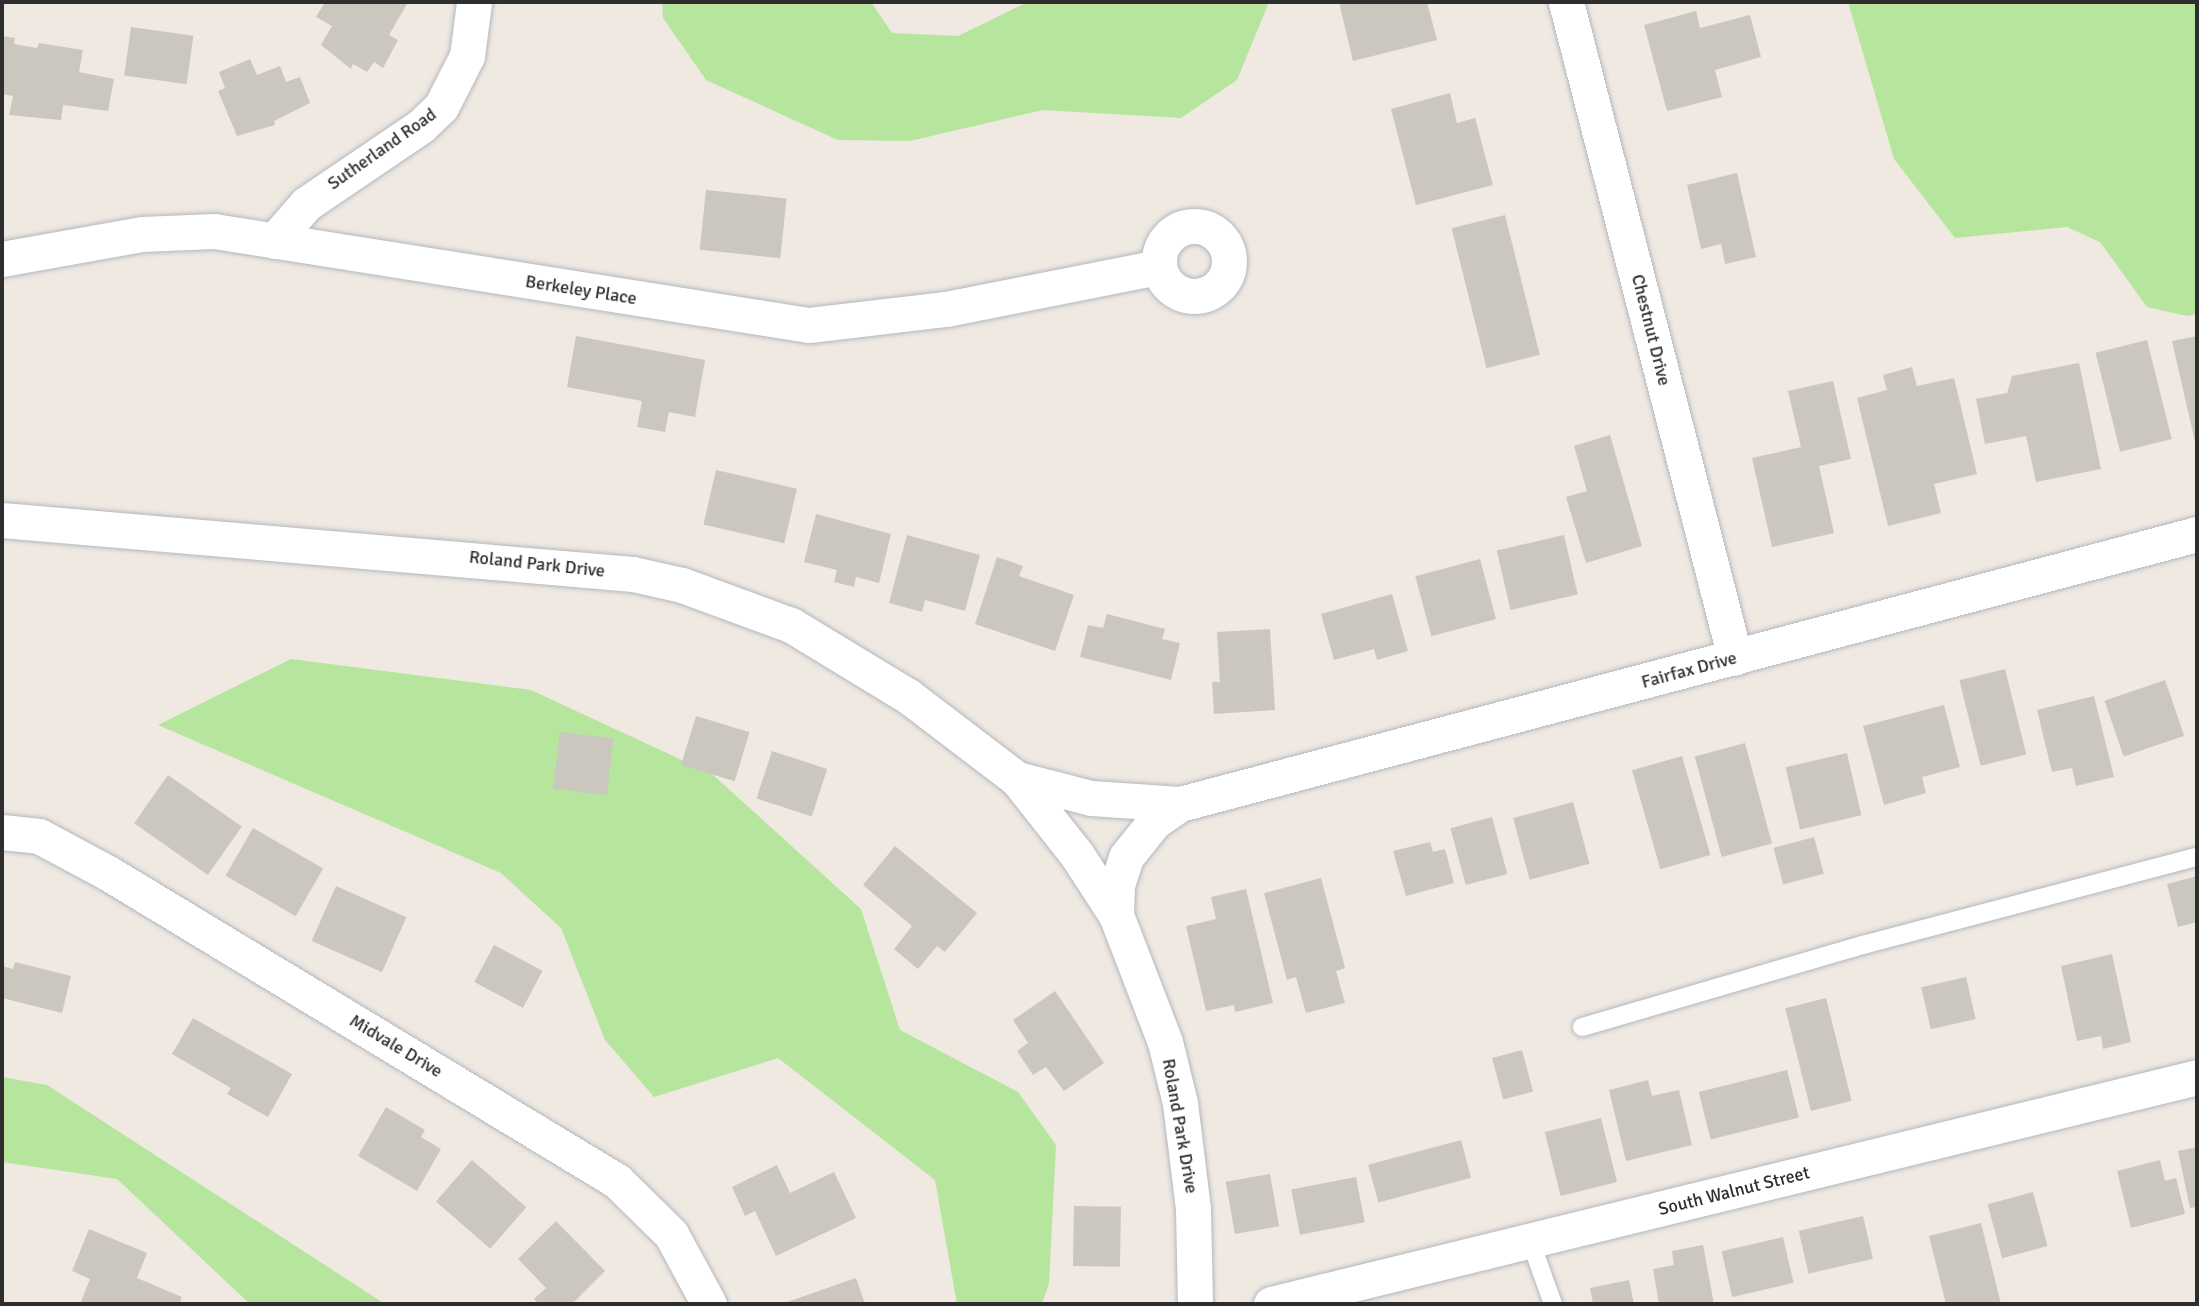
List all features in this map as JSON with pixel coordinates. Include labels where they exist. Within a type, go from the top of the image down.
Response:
[{"type":"street","name":"Sutherland Road","points":[[274,241],[306,204],[421,126],[441,107],[467,56],[474,2]]},
{"type":"street","name":"Chestnut Drive","points":[[1566,2],[1735,658]]},
{"type":"street","name":"Berkeley Place","points":[[2,259],[184,230],[274,241],[809,325],[845,325],[946,309],[1159,267]]},
{"type":"street","name":"Roland Park Drive","points":[[2,520],[483,558],[633,574],[682,585],[790,625],[853,660],[908,696],[1017,779],[1077,855],[1116,915],[1165,1042],[1180,1103],[1193,1209],[1195,1304]]},
{"type":"street","name":"Fairfax Drive","points":[[1180,804],[2197,534]]},
{"type":"street","name":"Roland Park Drive","points":[[1017,779],[1091,798],[1180,804]]},
{"type":"street","name":"Roland Park Drive","points":[[1116,915],[1117,885],[1126,857],[1154,822],[1180,804]]},
{"type":"street","name":"Midvale Drive","points":[[2,812],[257,961],[617,1181],[671,1234],[709,1304]]},
{"type":"street","name":"Midvale Drive","points":[[2,832],[39,836]]},
{"type":"street","name":"South Walnut Street","points":[[1271,1304],[2197,1077]]},
{"type":"lane","points":[[1582,1027],[1863,945],[2197,857]]},
{"type":"lane","points":[[1530,1240],[1553,1304]]},
{"type":"green space","points":[[662,2],[871,2],[892,33],[958,36],[1028,2],[1269,2],[1237,80],[1181,118],[1043,110],[910,141],[838,140],[706,80],[663,18]]},
{"type":"green space","points":[[1848,2],[2197,2],[2197,314],[2187,316],[2147,307],[2100,242],[2067,227],[1955,238],[1894,159]]},
{"type":"green space","points":[[291,659],[531,690],[712,774],[861,909],[900,1030],[1018,1092],[1056,1145],[1049,1284],[1042,1304],[957,1304],[935,1180],[778,1058],[654,1097],[605,1040],[561,928],[501,873],[158,725]]},
{"type":"green space","points":[[2,1077],[47,1085],[385,1304],[250,1304],[117,1179],[2,1162]]},
{"type":"building","points":[[325,2],[408,2],[389,35],[398,40],[383,68],[374,62],[367,72],[353,64],[351,69],[321,45],[332,26],[316,17]]},
{"type":"building","points":[[1339,2],[1427,2],[1437,40],[1353,61]]},
{"type":"building","points":[[1696,11],[1700,28],[1750,15],[1761,57],[1715,70],[1722,97],[1667,111],[1644,25]]},
{"type":"building","points":[[131,27],[193,36],[187,84],[124,76]]},
{"type":"building","points":[[2,36],[15,38],[14,44],[37,48],[39,43],[83,50],[79,72],[114,79],[108,111],[63,105],[61,120],[9,115],[13,96],[2,94]]},
{"type":"building","points":[[250,59],[257,75],[280,66],[286,82],[300,77],[310,103],[274,121],[275,125],[237,136],[218,91],[225,88],[219,72]]},
{"type":"building","points":[[1450,93],[1457,123],[1475,118],[1493,185],[1416,205],[1391,109]]},
{"type":"building","points":[[1737,173],[1756,257],[1725,264],[1721,244],[1701,249],[1687,185]]},
{"type":"building","points":[[706,190],[787,198],[780,258],[700,250]]},
{"type":"building","points":[[1505,215],[1540,355],[1486,368],[1452,228]]},
{"type":"building","points":[[576,336],[705,360],[695,417],[669,412],[665,432],[637,427],[642,401],[567,387]]},
{"type":"building","points":[[2197,336],[2197,442],[2195,442],[2172,341]]},
{"type":"building","points":[[2147,340],[2172,439],[2120,452],[2096,353]]},
{"type":"building","points":[[2079,363],[2101,469],[2036,482],[2026,436],[1985,444],[1976,399],[2007,393],[2012,376]]},
{"type":"building","points":[[1912,367],[1917,386],[1954,378],[1977,474],[1934,484],[1941,513],[1888,526],[1857,398],[1887,390],[1883,375]]},
{"type":"building","points":[[1833,381],[1851,459],[1819,466],[1834,533],[1772,547],[1752,458],[1801,447],[1788,391]]},
{"type":"building","points":[[1610,435],[1642,546],[1586,563],[1566,497],[1587,491],[1574,446]]},
{"type":"building","points":[[716,470],[797,489],[784,543],[703,525]]},
{"type":"building","points":[[816,514],[891,534],[879,583],[856,577],[854,587],[834,582],[837,570],[804,562]]},
{"type":"building","points":[[907,535],[980,555],[965,611],[925,600],[922,612],[889,603]]},
{"type":"building","points":[[1564,535],[1578,594],[1510,610],[1497,551]]},
{"type":"building","points":[[997,557],[1023,566],[1019,576],[1074,595],[1055,651],[975,624]]},
{"type":"building","points":[[1480,559],[1496,619],[1431,636],[1415,576]]},
{"type":"building","points":[[1392,594],[1408,651],[1377,660],[1374,649],[1334,660],[1321,614]]},
{"type":"building","points":[[1107,614],[1165,629],[1162,639],[1180,643],[1171,680],[1080,657],[1088,625],[1103,628]]},
{"type":"building","points":[[1270,629],[1275,710],[1214,714],[1212,682],[1220,682],[1217,632]]},
{"type":"building","points":[[2005,669],[2026,754],[1981,766],[1959,680]]},
{"type":"building","points":[[2165,680],[2184,736],[2124,757],[2104,701]]},
{"type":"building","points":[[2094,696],[2114,777],[2076,786],[2072,768],[2052,772],[2037,710]]},
{"type":"building","points":[[1944,705],[1960,767],[1922,777],[1926,793],[1884,805],[1863,726]]},
{"type":"building","points":[[696,716],[750,732],[735,781],[681,765]]},
{"type":"building","points":[[560,732],[614,739],[607,795],[553,789]]},
{"type":"building","points":[[1745,743],[1772,843],[1722,857],[1695,756]]},
{"type":"building","points":[[772,751],[827,769],[812,816],[757,799]]},
{"type":"building","points":[[1847,753],[1861,815],[1800,830],[1786,767]]},
{"type":"building","points":[[1682,756],[1710,855],[1660,869],[1632,770]]},
{"type":"building","points":[[168,775],[242,827],[208,875],[134,823]]},
{"type":"building","points":[[1573,802],[1590,864],[1530,880],[1513,818]]},
{"type":"building","points":[[1492,817],[1507,874],[1466,885],[1450,828]]},
{"type":"building","points":[[253,828],[323,868],[296,916],[225,876]]},
{"type":"building","points":[[1814,837],[1824,874],[1783,885],[1773,848]]},
{"type":"building","points":[[1430,842],[1433,852],[1445,849],[1454,883],[1406,896],[1393,851]]},
{"type":"building","points":[[895,846],[977,913],[945,952],[937,946],[918,969],[894,949],[912,926],[863,885]]},
{"type":"building","points":[[2197,876],[2197,922],[2178,927],[2167,884]]},
{"type":"building","points":[[1321,878],[1345,968],[1336,971],[1345,1003],[1306,1013],[1296,977],[1287,980],[1264,893]]},
{"type":"building","points":[[336,886],[406,917],[382,972],[312,941]]},
{"type":"building","points":[[1246,889],[1273,1003],[1235,1012],[1234,1005],[1206,1011],[1186,926],[1216,919],[1211,897]]},
{"type":"building","points":[[494,945],[543,971],[523,1008],[474,982]]},
{"type":"building","points":[[2112,954],[2131,1042],[2103,1049],[2101,1036],[2077,1041],[2061,966]]},
{"type":"building","points":[[15,962],[71,976],[62,1013],[2,998],[2,966],[13,969]]},
{"type":"building","points":[[1966,977],[1976,1019],[1931,1029],[1921,987]]},
{"type":"building","points":[[1055,991],[1104,1063],[1064,1091],[1046,1067],[1033,1075],[1017,1051],[1028,1043],[1013,1020]]},
{"type":"building","points":[[1826,998],[1852,1101],[1811,1111],[1785,1008]]},
{"type":"building","points":[[193,1018],[292,1074],[268,1117],[227,1094],[231,1088],[172,1054]]},
{"type":"building","points":[[1522,1050],[1533,1092],[1503,1100],[1492,1058]]},
{"type":"building","points":[[1787,1070],[1799,1118],[1711,1140],[1699,1092]]},
{"type":"building","points":[[1648,1080],[1652,1096],[1679,1090],[1692,1145],[1626,1161],[1609,1090]]},
{"type":"building","points":[[386,1107],[425,1130],[421,1137],[441,1149],[417,1191],[358,1156]]},
{"type":"building","points":[[1601,1118],[1617,1182],[1561,1196],[1545,1132]]},
{"type":"building","points":[[1461,1140],[1471,1178],[1378,1203],[1368,1165]]},
{"type":"building","points":[[2197,1147],[2197,1207],[2190,1208],[2178,1151]]},
{"type":"building","points":[[472,1160],[526,1207],[490,1249],[436,1202]]},
{"type":"building","points":[[2160,1160],[2165,1181],[2176,1178],[2185,1214],[2131,1228],[2117,1171]]},
{"type":"building","points":[[777,1165],[790,1193],[834,1172],[856,1218],[776,1256],[755,1211],[745,1216],[732,1187]]},
{"type":"building","points":[[1270,1174],[1279,1226],[1235,1234],[1226,1182]]},
{"type":"building","points":[[1356,1177],[1365,1222],[1300,1235],[1291,1190]]},
{"type":"building","points":[[2033,1192],[2047,1246],[2002,1258],[1988,1204]]},
{"type":"building","points":[[1074,1206],[1121,1207],[1120,1267],[1073,1266]]},
{"type":"building","points":[[1863,1216],[1873,1259],[1809,1274],[1799,1231]]},
{"type":"building","points":[[556,1221],[605,1271],[572,1304],[538,1304],[534,1299],[546,1288],[518,1259]]},
{"type":"building","points":[[1981,1223],[2001,1304],[1946,1304],[1929,1236]]},
{"type":"building","points":[[89,1229],[147,1253],[137,1278],[182,1297],[179,1304],[80,1304],[90,1279],[72,1271]]},
{"type":"building","points":[[1783,1237],[1794,1283],[1732,1297],[1722,1251]]},
{"type":"building","points":[[1703,1245],[1714,1304],[1659,1304],[1653,1269],[1674,1265],[1672,1251]]},
{"type":"building","points":[[856,1278],[865,1304],[787,1302]]},
{"type":"building","points":[[1629,1280],[1634,1304],[1593,1304],[1590,1288]]}]
